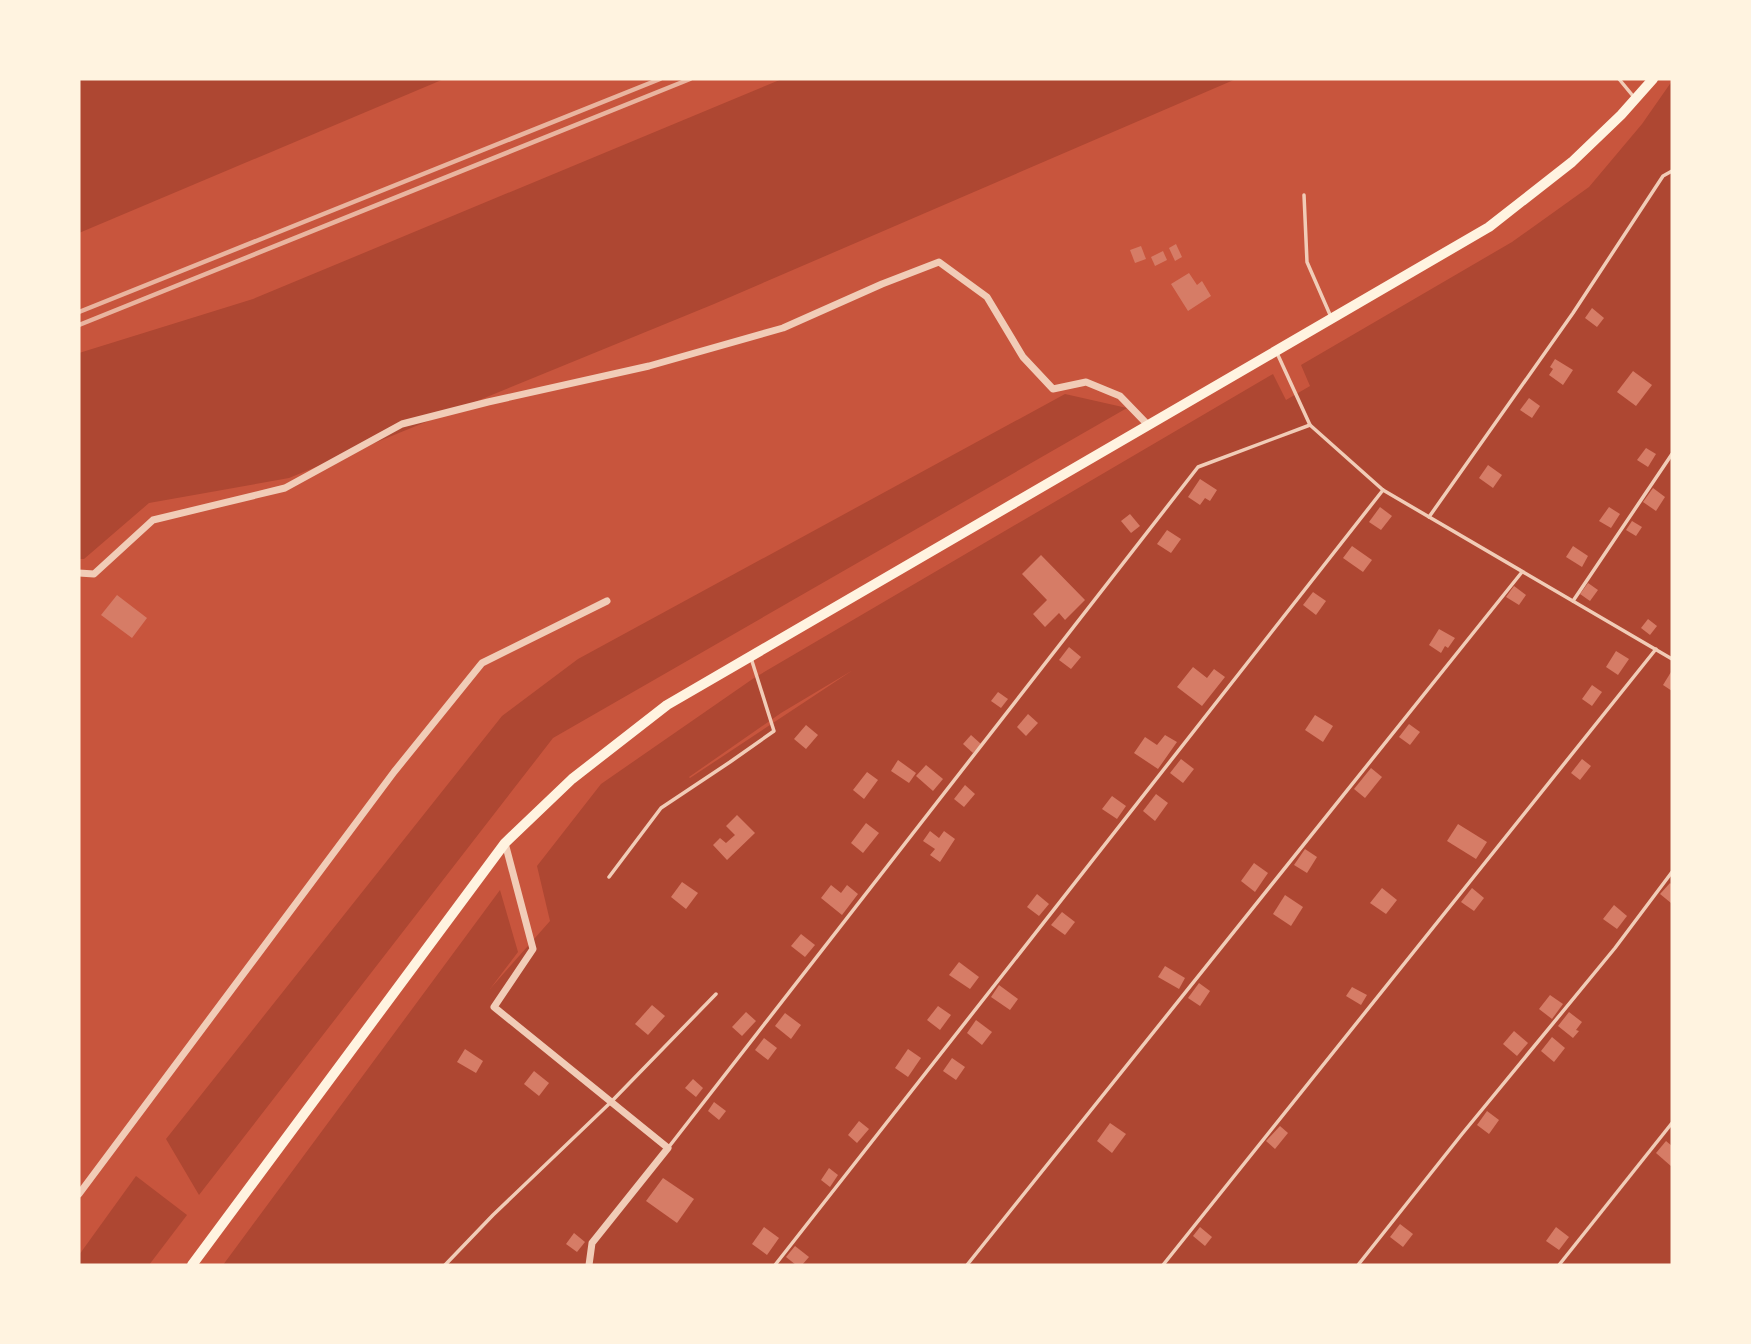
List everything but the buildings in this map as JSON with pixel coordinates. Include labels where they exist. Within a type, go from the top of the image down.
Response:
[{"type":"main road","points":[[192,1265],[505,843],[572,779],[667,705],[1489,228],[1572,162],[1621,116],[1653,79]]},
{"type":"street","points":[[79,573],[94,574],[153,520],[285,488],[401,424],[649,366],[783,328],[939,262],[986,297],[1023,357],[1053,388],[1086,382],[1119,396],[1148,425]]},
{"type":"street","points":[[79,1194],[394,772],[482,663],[607,601]]},
{"type":"street","points":[[505,843],[533,949],[494,1007],[668,1148],[592,1243],[589,1265]]},
{"type":"lane","points":[[1619,79],[1636,99]]},
{"type":"lane","points":[[1429,517],[1573,313],[1663,176],[1672,171]]},
{"type":"lane","points":[[1304,195],[1307,262],[1332,318]]},
{"type":"lane","points":[[1276,351],[1310,425],[1383,490],[1672,659]]},
{"type":"lane","points":[[668,1148],[1198,467],[1310,425]]},
{"type":"lane","points":[[1573,601],[1672,454]]},
{"type":"lane","points":[[775,1265],[1383,490]]},
{"type":"lane","points":[[967,1265],[1522,572]]},
{"type":"lane","points":[[1163,1265],[1656,649]]},
{"type":"lane","points":[[609,877],[661,808],[774,731],[751,656]]},
{"type":"lane","points":[[1358,1265],[1615,948],[1672,872]]},
{"type":"lane","points":[[445,1265],[493,1214],[611,1102],[716,994]]},
{"type":"lane","points":[[1559,1265],[1672,1123]]},
{"type":"shaded area","points":[[79,79],[444,79],[79,233]]},
{"type":"shaded area","points":[[782,79],[1236,79],[714,304],[289,478],[149,503],[84,559],[79,559],[79,353],[253,299]]},
{"type":"shaded area","points":[[1672,81],[1672,1265],[223,1265],[500,890],[518,952],[490,989],[550,921],[537,866],[601,784],[754,678],[1273,374],[1286,400],[1310,386],[1301,365],[1512,242],[1589,187],[1642,124]],"holes":[[[853,670],[690,778],[781,713]]]},
{"type":"shaded area","points":[[1065,394],[1127,408],[553,738],[199,1195],[166,1139],[502,716],[578,659]]},
{"type":"shaded area","points":[[136,1176],[187,1215],[149,1265],[79,1265],[79,1255]]},
{"type":"railway","points":[[79,312],[660,79]]},
{"type":"railway","points":[[79,325],[690,79]]}]
